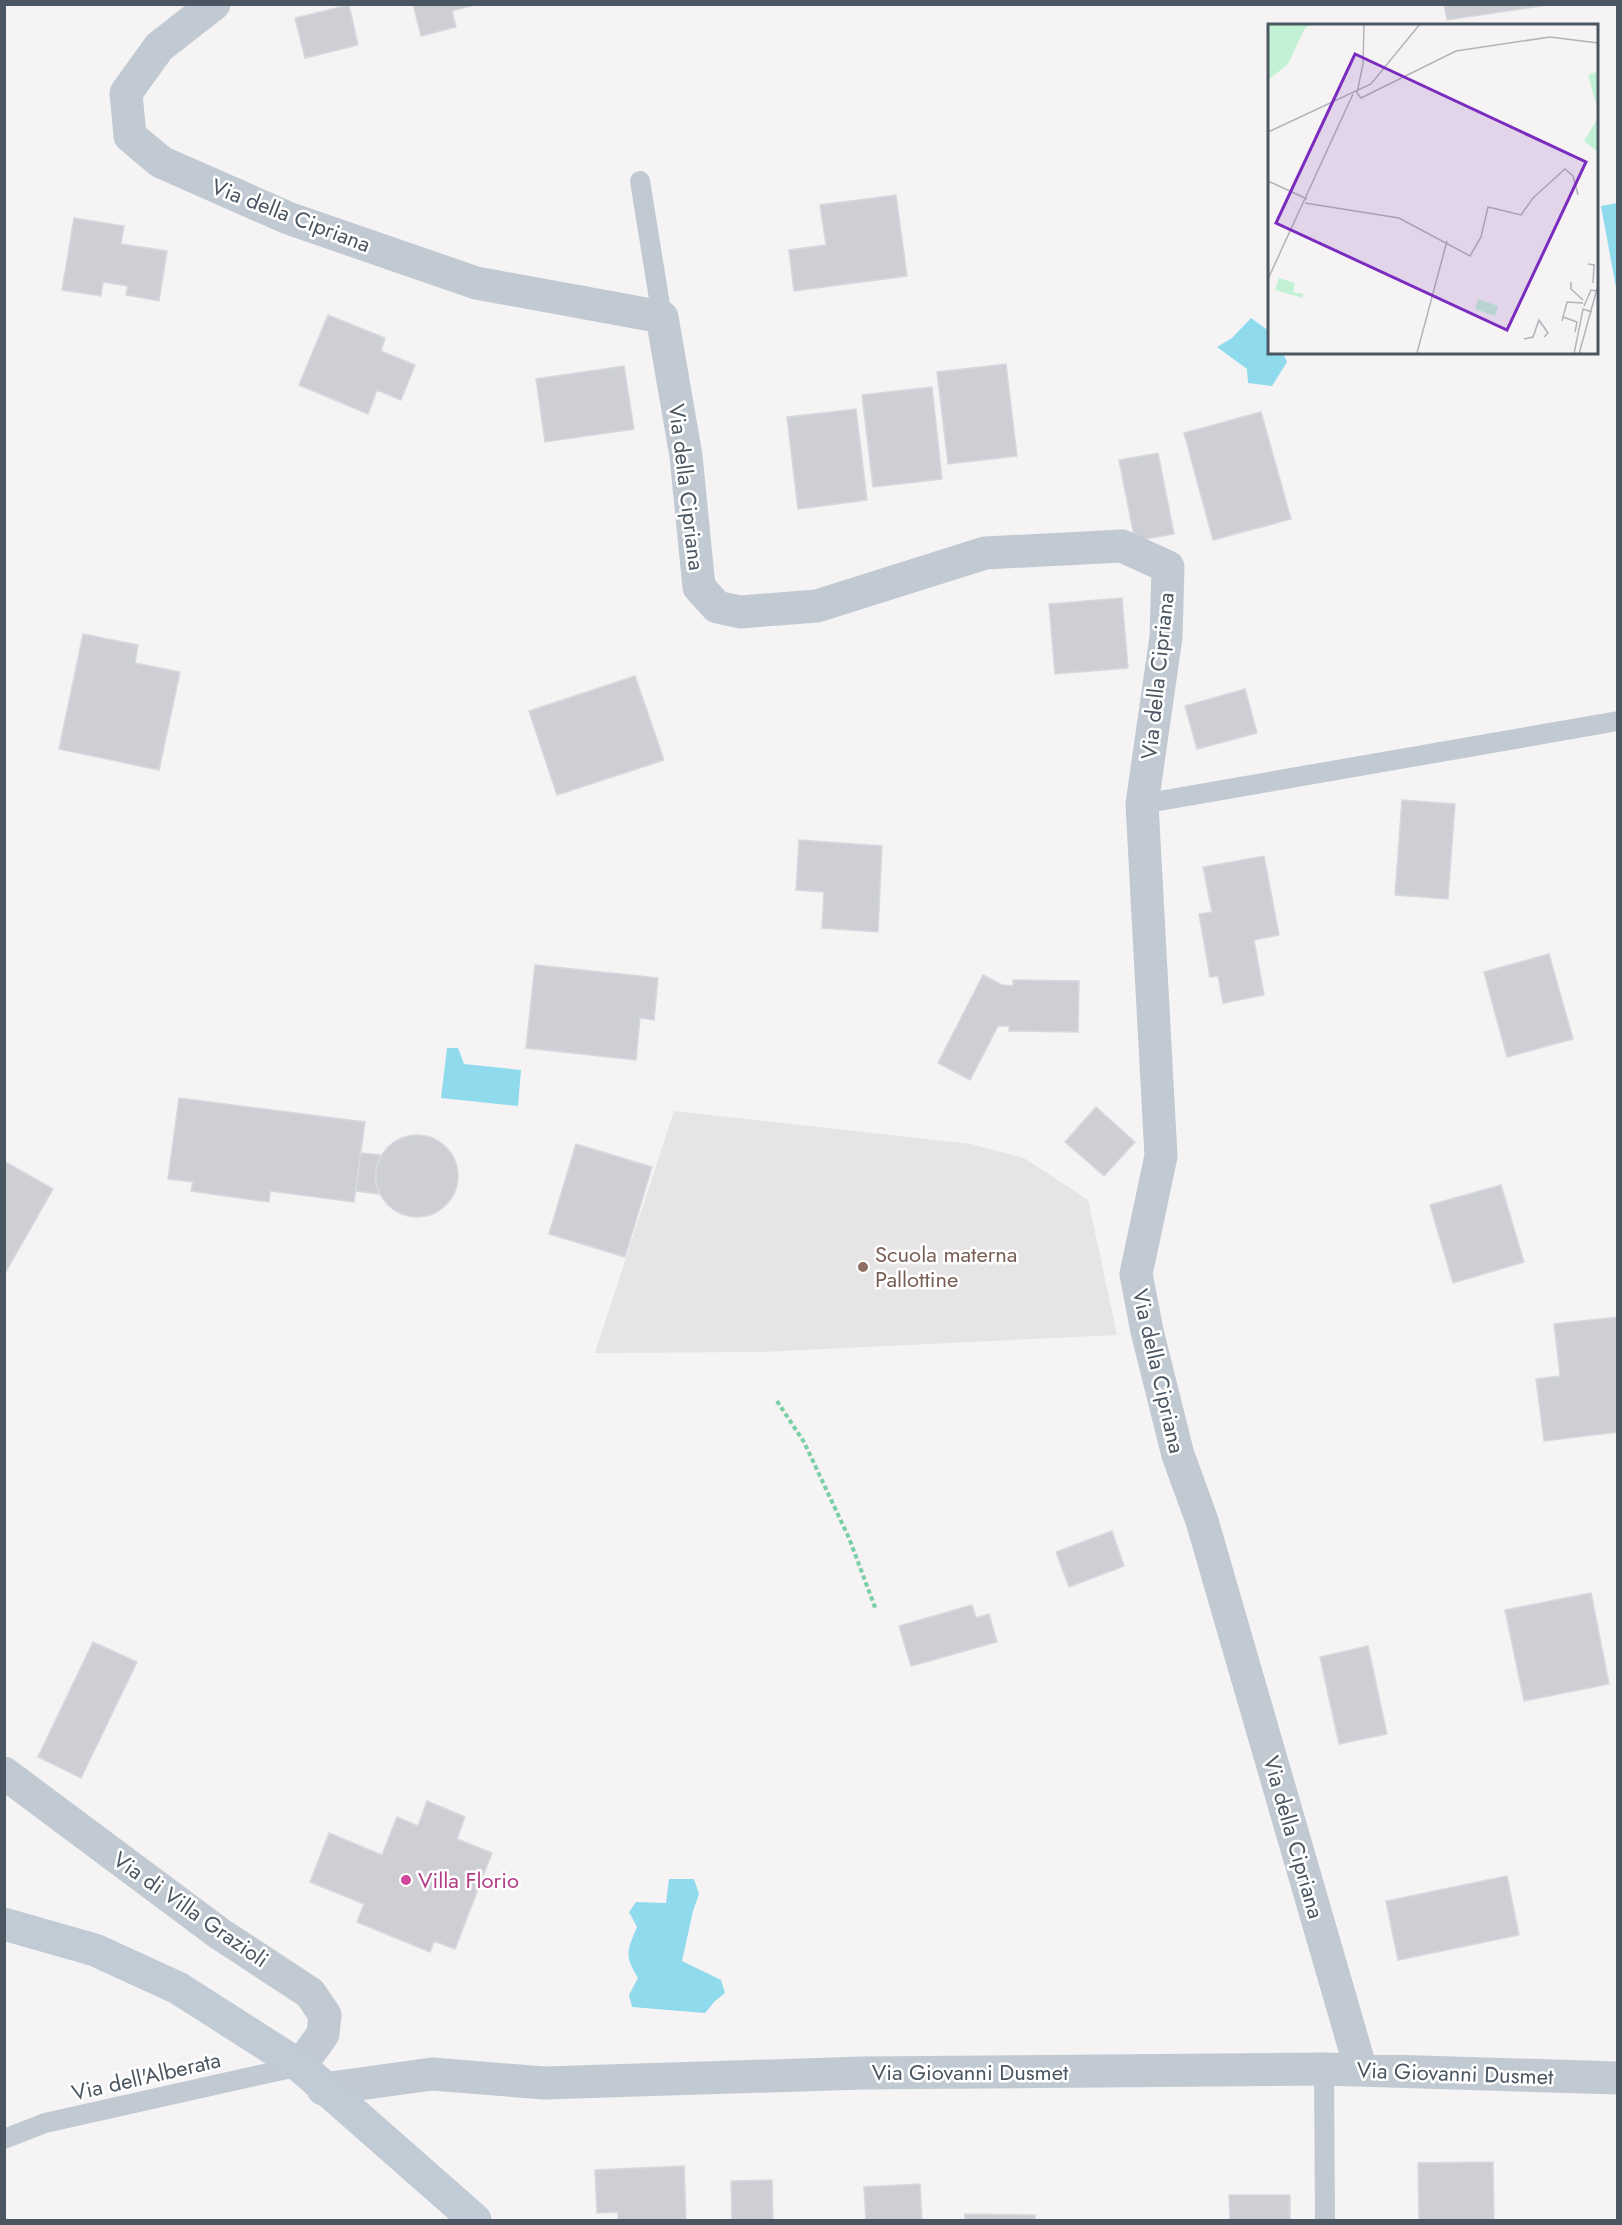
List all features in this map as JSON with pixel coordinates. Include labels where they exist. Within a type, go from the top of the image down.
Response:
[{"type":"main road","points":[[4,1924],[95,1950],[178,1988],[300,2066],[323,2089],[475,2220]]},
{"type":"street","name":"Via della Cipriana","points":[[214,4],[159,47],[126,93],[130,136],[161,162],[288,218],[476,283],[662,317],[686,456],[699,587],[717,607],[740,612],[817,606],[985,553],[1122,546],[1168,567],[1166,637],[1142,804],[1161,1156],[1136,1274],[1147,1331],[1178,1455],[1202,1521],[1361,2070]]},
{"type":"street","name":"Via di Villa Grazioli","points":[[4,1773],[220,1934],[310,1993],[325,2015],[323,2034],[300,2066]]},
{"type":"street","name":"Via Giovanni Dusmet","points":[[323,2089],[432,2074],[544,2083],[862,2073],[1324,2070],[1617,2078]]},
{"type":"lane","points":[[640,182],[662,317]]},
{"type":"lane","points":[[1142,804],[1617,722]]},
{"type":"lane","name":"Via dell'Alberata","points":[[4,2139],[45,2123],[300,2066]]},
{"type":"lane","points":[[1324,2070],[1325,2220]]},
{"type":"path","points":[[777,1401],[804,1442],[849,1538],[876,1610]]},
{"type":"shaded area","name":"Scuola materna Pallottine","points":[[674,1111],[971,1144],[1024,1158],[1088,1200],[1117,1335],[762,1352],[595,1353]]},
{"type":"water","points":[[1618,203],[1617,293],[1601,206]]},
{"type":"water","points":[[1251,318],[1268,330],[1268,354],[1283,354],[1287,362],[1272,386],[1248,383],[1247,369],[1217,347],[1232,338]]},
{"type":"water","points":[[447,1048],[458,1048],[464,1064],[521,1070],[518,1106],[441,1098]]},
{"type":"water","points":[[669,1879],[694,1879],[699,1894],[682,1961],[721,1980],[725,1993],[705,2013],[632,2007],[629,1995],[638,1978],[628,1953],[637,1927],[629,1912],[636,1902],[666,1903]]},
{"type":"building","points":[[413,4],[479,4],[452,11],[456,27],[421,36]]},
{"type":"building","points":[[1444,4],[1555,4],[1447,20]]},
{"type":"building","points":[[349,5],[358,45],[305,58],[295,18]]},
{"type":"building","points":[[896,195],[907,276],[794,291],[789,250],[826,245],[820,205]]},
{"type":"building","points":[[74,218],[124,226],[121,244],[167,251],[159,301],[126,295],[128,286],[103,282],[101,296],[62,290]]},
{"type":"building","points":[[328,315],[385,338],[381,351],[415,365],[401,400],[377,390],[368,414],[299,385]]},
{"type":"building","points":[[1006,364],[1017,456],[948,464],[937,372]]},
{"type":"building","points":[[624,366],[634,429],[545,442],[536,379]]},
{"type":"building","points":[[932,387],[942,479],[873,487],[862,395]]},
{"type":"building","points":[[856,409],[867,500],[798,509],[787,417]]},
{"type":"building","points":[[1261,412],[1291,519],[1213,540],[1184,433]]},
{"type":"building","points":[[1158,453],[1174,534],[1135,541],[1119,460]]},
{"type":"building","points":[[1122,598],[1128,668],[1055,674],[1049,604]]},
{"type":"building","points":[[83,634],[138,645],[135,663],[180,672],[159,770],[59,749]]},
{"type":"building","points":[[635,676],[664,760],[557,795],[529,711]]},
{"type":"building","points":[[1245,689],[1257,733],[1197,749],[1185,706]]},
{"type":"building","points":[[1402,800],[1455,804],[1448,899],[1395,895]]},
{"type":"building","points":[[799,840],[882,846],[878,932],[822,928],[824,892],[796,890]]},
{"type":"building","points":[[1264,856],[1279,935],[1254,940],[1264,995],[1223,1003],[1218,976],[1210,977],[1199,914],[1212,912],[1203,867]]},
{"type":"building","points":[[1549,954],[1573,1039],[1507,1057],[1484,972]]},
{"type":"building","points":[[535,965],[658,978],[654,1020],[640,1018],[636,1060],[526,1048]]},
{"type":"building","points":[[983,975],[1002,985],[1013,986],[1013,980],[1079,981],[1078,1032],[1009,1031],[1009,1026],[998,1026],[970,1080],[938,1063]]},
{"type":"building","points":[[179,1098],[365,1122],[354,1202],[270,1191],[269,1202],[191,1191],[193,1182],[168,1179]]},
{"type":"building","points":[[1096,1107],[1135,1142],[1104,1176],[1065,1142]]},
{"type":"building","points":[[417,1135],[433,1138],[446,1147],[455,1160],[458,1176],[455,1192],[446,1205],[433,1214],[417,1217],[401,1214],[388,1205],[379,1192],[376,1176],[379,1160],[388,1147],[401,1138]]},
{"type":"building","points":[[576,1144],[652,1167],[625,1257],[549,1234]]},
{"type":"building","points":[[361,1153],[381,1155],[376,1169],[375,1182],[380,1194],[356,1191]]},
{"type":"building","points":[[4,1161],[53,1189],[4,1275]]},
{"type":"building","points":[[1501,1185],[1524,1262],[1453,1283],[1430,1205]]},
{"type":"building","points":[[1618,1317],[1618,1432],[1544,1441],[1536,1379],[1560,1376],[1554,1324]]},
{"type":"building","points":[[1112,1531],[1124,1566],[1069,1587],[1056,1552]]},
{"type":"building","points":[[1591,1593],[1609,1684],[1524,1701],[1505,1610]]},
{"type":"building","points":[[972,1605],[976,1618],[989,1614],[997,1642],[911,1666],[899,1626]]},
{"type":"building","points":[[93,1642],[137,1662],[81,1778],[38,1757]]},
{"type":"building","points":[[1368,1646],[1387,1734],[1339,1744],[1320,1657]]},
{"type":"building","points":[[427,1801],[465,1817],[457,1839],[492,1853],[455,1949],[434,1941],[430,1952],[357,1922],[364,1904],[310,1882],[329,1833],[382,1855],[397,1817],[418,1826]]},
{"type":"building","points":[[1507,1876],[1519,1935],[1398,1960],[1386,1901]]},
{"type":"building","points":[[1493,2162],[1494,2220],[1419,2220],[1418,2163]]},
{"type":"building","points":[[684,2166],[686,2220],[618,2220],[618,2212],[597,2213],[595,2170]]},
{"type":"building","points":[[772,2180],[773,2220],[732,2220],[731,2181]]},
{"type":"building","points":[[920,2184],[922,2220],[866,2220],[864,2187]]},
{"type":"building","points":[[1229,2195],[1290,2195],[1290,2220],[1230,2220]]},
{"type":"building","points":[[965,2214],[1035,2215],[1035,2220],[965,2220]]},
{"type":"place","name":"Scuola materna Pallottine","points":[[863,1267]]},
{"type":"place","name":"Villa Florio","points":[[406,1880]]}]
